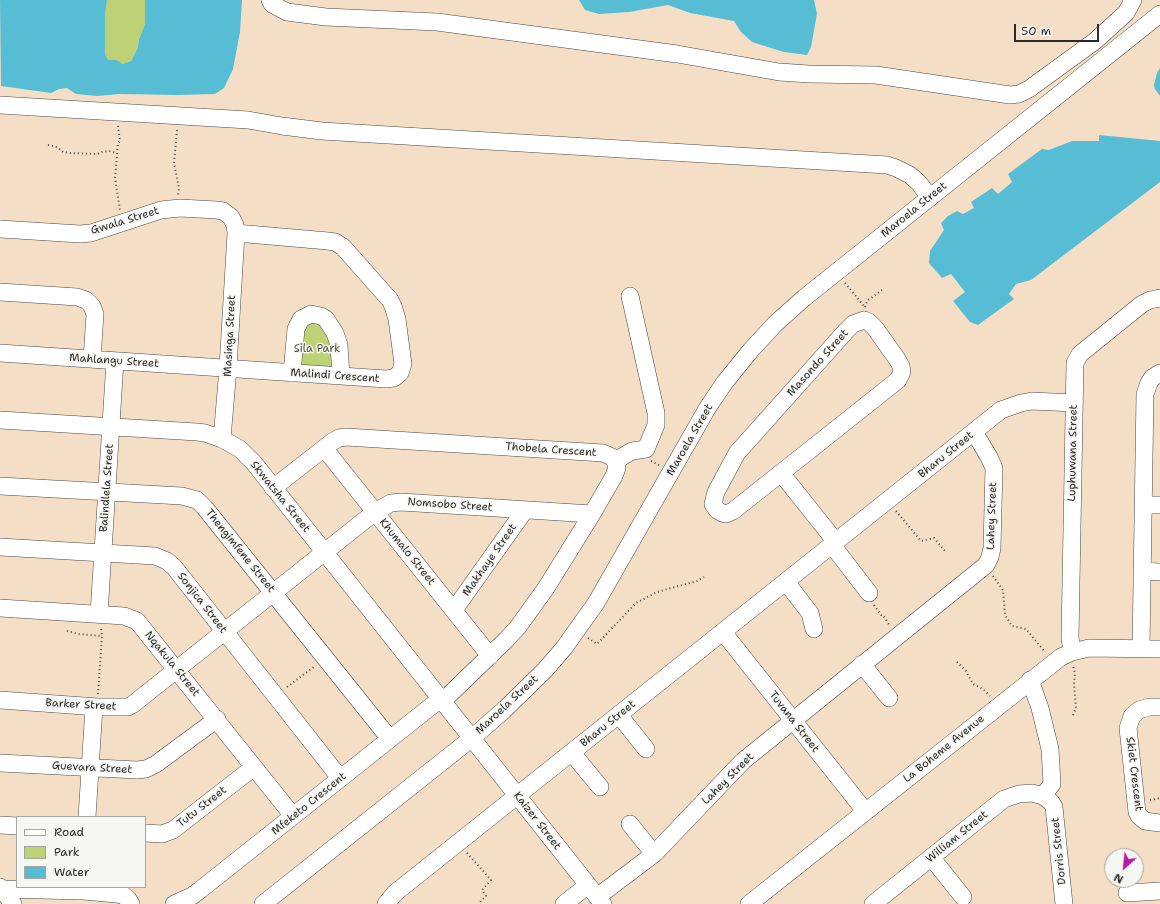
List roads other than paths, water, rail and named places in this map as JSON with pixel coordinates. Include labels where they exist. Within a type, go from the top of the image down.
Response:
[{"type":"street","points":[[270,0],[272,4],[287,12],[326,17],[437,22],[677,54],[779,72],[876,76],[1010,95],[1019,94],[1029,89],[1095,41],[1126,13],[1133,0]]},
{"type":"street","name":"Maroela Street","points":[[263,904],[472,738],[525,691],[555,659],[596,603],[691,436],[726,382],[751,350],[775,324],[836,272],[1160,14]]},
{"type":"street","points":[[0,105],[248,120],[322,131],[450,137],[886,165],[910,175],[919,183],[930,198]]},
{"type":"street","name":"Gwala Street","points":[[0,228],[85,233],[96,232],[161,210],[204,208],[222,211],[227,214],[233,221],[236,233]]},
{"type":"street","name":"Masinga Street","points":[[222,438],[228,368],[236,233]]},
{"type":"street","name":"Malindi Crescent","points":[[228,368],[390,379],[400,373],[403,364],[397,319],[393,306],[390,300],[347,251],[335,242],[236,233]]},
{"type":"street","points":[[0,292],[77,297],[86,300],[92,306],[95,314],[92,359]]},
{"type":"street","points":[[441,700],[448,696],[490,656],[506,640],[525,617],[546,588],[592,514],[616,472],[617,468],[615,461],[632,451],[646,449],[656,425],[656,413],[630,296]]},
{"type":"street","name":"Luphuwana Street","points":[[1070,653],[1074,367],[1080,354],[1146,302],[1160,298]]},
{"type":"street","points":[[292,373],[296,329],[301,319],[311,314],[321,316],[326,319],[336,333],[341,376]]},
{"type":"street","name":"Masondo Street","points":[[864,314],[897,359],[901,366],[902,372],[900,377],[781,473],[733,511],[726,514],[715,508],[713,500],[716,492],[737,453],[846,331],[864,314]]},
{"type":"street","name":"Mahlangu Street","points":[[0,353],[228,368]]},
{"type":"street","name":"Balindlela Street","points":[[99,614],[115,361]]},
{"type":"street","points":[[1141,648],[1143,504],[1152,439],[1145,394],[1146,388],[1152,378],[1160,373]]},
{"type":"street","name":"Bharu Street","points":[[386,904],[395,893],[1001,410],[1032,401],[1074,403]]},
{"type":"street","name":"Skwatsha Street","points":[[0,420],[205,433],[222,438],[240,449],[273,488],[472,738]]},
{"type":"street","name":"Lahey Street","points":[[564,904],[596,895],[654,854],[743,761],[986,565],[992,548],[994,468],[989,456],[974,432]]},
{"type":"street","name":"Thobela Crescent","points":[[273,488],[335,440],[346,437],[603,453],[608,454],[615,461]]},
{"type":"street","name":"Khumalo Street","points":[[324,448],[490,656]]},
{"type":"street","points":[[781,473],[834,543],[869,593]]},
{"type":"street","name":"Thengimfene Street","points":[[0,486],[182,496],[197,500],[206,508],[390,739]]},
{"type":"street","name":"Nomsobo Street","points":[[324,552],[375,512],[391,503],[396,502],[592,514]]},
{"type":"street","points":[[1143,504],[1160,505]]},
{"type":"street","name":"Makhaye Street","points":[[454,610],[525,510]]},
{"type":"street","name":"Sonjica Street","points":[[0,548],[155,556],[167,561],[174,567],[340,778]]},
{"type":"street","name":"Barker Street","points":[[0,700],[96,707],[128,707],[177,671],[324,552]]},
{"type":"street","points":[[1142,571],[1160,572]]},
{"type":"street","points":[[786,582],[810,613],[814,629]]},
{"type":"street","name":"Nqakula Street","points":[[0,608],[124,616],[137,621],[293,816]]},
{"type":"street","name":"Tuvana Street","points":[[723,632],[865,812]]},
{"type":"street","name":"La Boheme Avenue","points":[[749,904],[1054,662],[1070,653],[1089,648],[1160,649]]},
{"type":"street","points":[[862,664],[889,698]]},
{"type":"street","points":[[1030,680],[1048,734],[1052,784],[1046,798]]},
{"type":"street","name":"Mfeketo Crescent","points":[[174,904],[200,890],[340,778],[441,700]]},
{"type":"street","points":[[87,816],[96,707]]},
{"type":"street","name":"Skiet Crescent","points":[[1160,707],[1149,707],[1139,710],[1132,716],[1128,728],[1138,816],[1145,821],[1160,823]]},
{"type":"street","points":[[619,715],[646,749]]},
{"type":"street","name":"Guevara Street","points":[[0,763],[138,770],[150,768],[216,719]]},
{"type":"street","name":"Kaizer Street","points":[[472,738],[596,895]]},
{"type":"street","points":[[572,753],[600,787]]},
{"type":"street","name":"Tutu Street","points":[[146,833],[162,834],[173,830],[254,767]]},
{"type":"street","name":"William Street","points":[[881,901],[931,857],[1004,799],[1019,794],[1032,794],[1046,798]]},
{"type":"street","name":"Dorris Street","points":[[1046,798],[1053,804],[1055,810],[1064,904]]},
{"type":"street","points":[[630,824],[654,854]]},
{"type":"street","points":[[0,825],[16,826]]},
{"type":"street","points":[[931,857],[963,897]]},
{"type":"street","points":[[1,888],[83,894],[123,895],[131,904]]},
{"type":"street","points":[[1,888],[13,904]]},
{"type":"street","points":[[1127,893],[1160,891]]},
{"type":"water","points":[[0,0],[107,0],[105,15],[105,54],[108,60],[116,60],[123,64],[131,61],[138,47],[139,39],[145,24],[145,0],[242,0],[240,32],[233,69],[224,88],[215,94],[120,94],[97,96],[76,94],[67,88],[59,89],[51,93],[1,86]]},
{"type":"water","points":[[579,0],[814,0],[817,14],[811,47],[807,55],[784,52],[752,42],[741,32],[734,21],[690,13],[668,5],[629,12],[599,14],[585,10]]},
{"type":"water","points":[[1160,68],[1160,96],[1154,85]]},
{"type":"water","points":[[1099,135],[1160,141],[1160,182],[1031,280],[1016,284],[1009,294],[1014,299],[978,325],[970,322],[953,301],[965,292],[951,274],[942,278],[929,263],[930,251],[944,230],[941,223],[948,216],[957,211],[963,214],[974,208],[971,202],[992,188],[998,194],[1012,182],[1008,174],[1042,149],[1049,150],[1072,141],[1099,141]]},
{"type":"park label","name":"Sila Park","points":[[317,349]]}]
